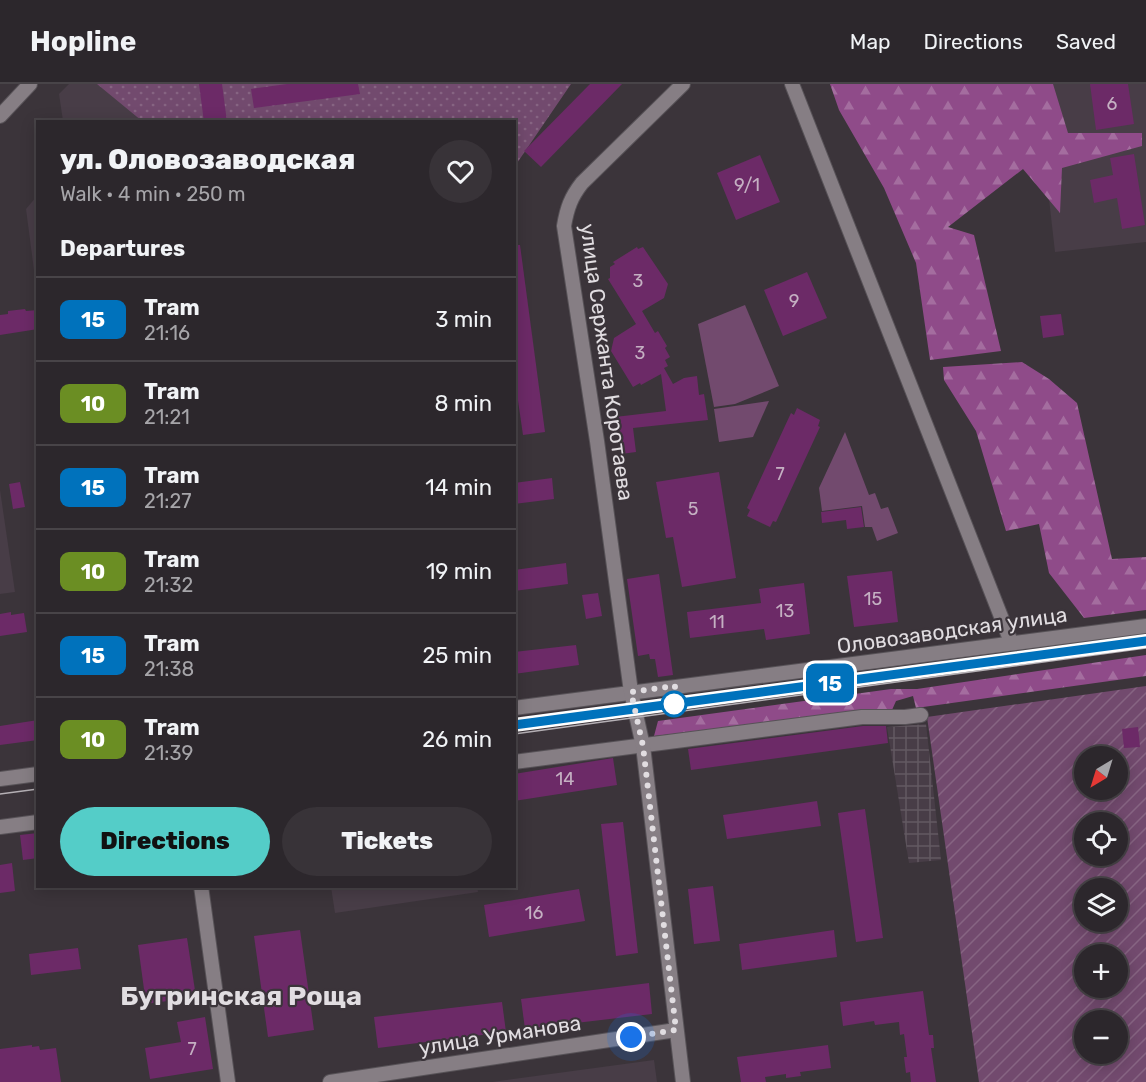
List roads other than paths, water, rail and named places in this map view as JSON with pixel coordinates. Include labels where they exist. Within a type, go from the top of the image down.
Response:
[{"type":"street","points":[[0,116],[30,84]]},
{"type":"street","name":"улица Сержанта Коротаева","points":[[683,84],[582,183],[569,202],[564,226],[597,441],[631,692],[643,746],[683,1082]]},
{"type":"street","points":[[792,84],[1011,642]]},
{"type":"street","name":"Оловозаводская улица","points":[[516,708],[1146,626]]},
{"type":"street","points":[[516,762],[862,717],[921,715]]},
{"type":"street","points":[[0,779],[36,774]]},
{"type":"street","points":[[0,827],[36,822]]},
{"type":"street","points":[[201,888],[228,1082]]},
{"type":"street","name":"улица Урманова","points":[[330,1082],[676,1030]]},
{"type":"tram line","name":"15","points":[[516,725],[1146,641]]},
{"type":"tram line","points":[[516,734],[1146,648]]},
{"type":"tram line","points":[[516,725],[759,693]]},
{"type":"tram line","points":[[0,794],[36,789]]},
{"type":"district","name":"Бугринская Роща","points":[[241,996]]}]
